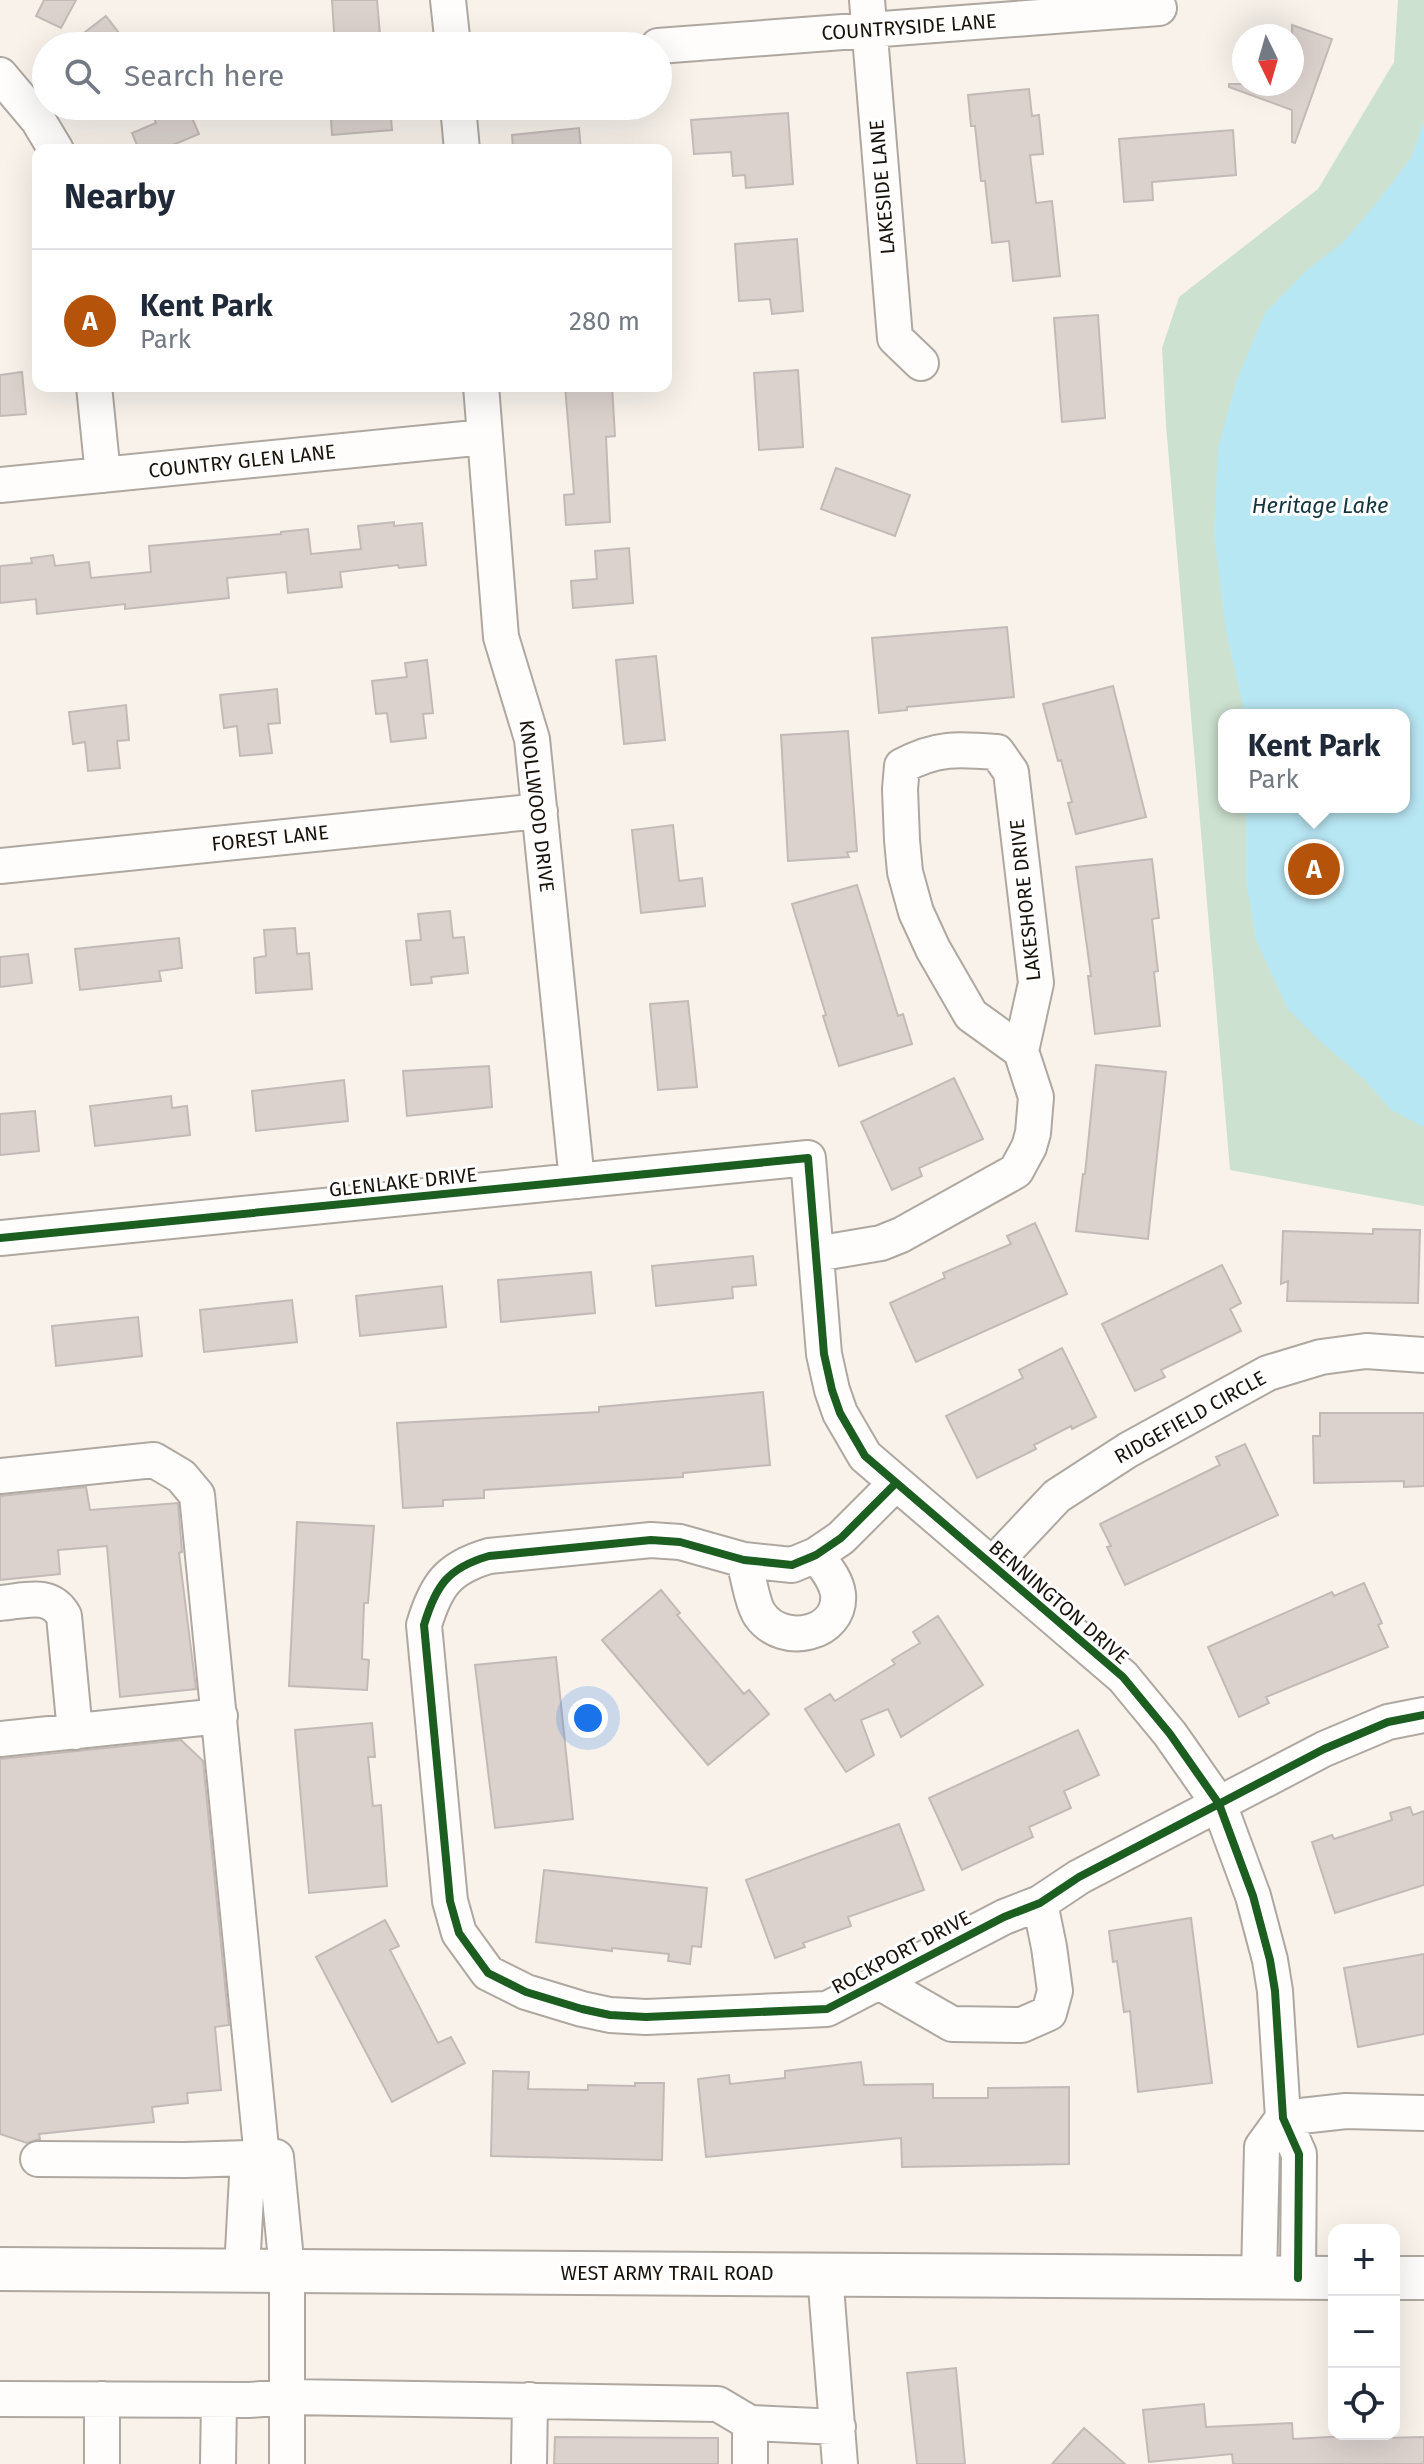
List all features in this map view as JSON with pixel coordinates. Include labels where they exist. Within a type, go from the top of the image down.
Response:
[{"type":"main road","name":"WEST ARMY TRAIL ROAD","points":[[0,2269],[1297,2277]]},
{"type":"main road","points":[[1400,2278],[1424,2278]]},
{"type":"street","points":[[448,0],[451,32]]},
{"type":"street","name":"COUNTRYSIDE LANE","points":[[672,44],[868,15],[1159,8]]},
{"type":"street","name":"LAKESIDE LANE","points":[[868,15],[895,338],[921,363]]},
{"type":"street","points":[[0,75],[32,113]]},
{"type":"street","points":[[38,120],[52,144]]},
{"type":"street","points":[[459,120],[461,144]]},
{"type":"street","points":[[95,392],[103,475]]},
{"type":"street","name":"KNOLLWOOD DRIVE","points":[[481,392],[501,637],[532,739],[577,1181]]},
{"type":"street","name":"COUNTRY GLEN LANE","points":[[0,485],[485,437]]},
{"type":"street","name":"LAKESHORE DRIVE","points":[[953,748],[997,752],[1011,772],[1036,983],[1021,1051],[971,1015],[933,949],[916,912],[905,872],[900,789],[902,766],[923,754],[953,748]]},
{"type":"street","name":"FOREST LANE","points":[[0,866],[540,811]]},
{"type":"street","points":[[816,1254],[881,1243],[901,1235],[1016,1171],[1029,1147],[1036,1113],[1036,1097],[1021,1051]]},
{"type":"street","name":"GLENLAKE DRIVE","points":[[0,1238],[808,1158]]},
{"type":"street","name":"BENNINGTON DRIVE","points":[[808,1158],[824,1354],[832,1390],[846,1425],[865,1456],[1123,1677],[1170,1734],[1219,1804],[1253,1896],[1270,1960],[1281,2057],[1283,2118],[1299,2154],[1297,2277]]},
{"type":"street","name":"RIDGEFIELD CIRCLE","points":[[992,1565],[1057,1496],[1128,1450],[1258,1378],[1292,1364],[1321,1357],[1366,1351],[1424,1355]]},
{"type":"street","points":[[0,1476],[154,1460],[181,1476],[197,1495],[262,2157],[287,2270],[287,2464]]},
{"type":"street","points":[[744,1560],[759,1614],[777,1629],[793,1635],[810,1633],[825,1624],[837,1608],[838,1593],[830,1574],[816,1555],[841,1538],[896,1483]]},
{"type":"street","name":"ROCKPORT DRIVE","points":[[816,1555],[792,1565],[744,1560],[680,1542],[651,1540],[489,1556],[470,1562],[445,1578],[431,1602],[424,1625],[450,1901],[459,1933],[488,1973],[526,1992],[610,2015],[646,2017],[827,2009],[1004,1917],[1040,1903],[1079,1877],[1359,1732],[1424,1715]]},
{"type":"street","points":[[0,1603],[43,1599],[58,1605],[64,1616],[75,1732]]},
{"type":"street","points":[[0,1739],[220,1716]]},
{"type":"street","name":"ROCKPORT DRIVE","points":[[879,1982],[952,2024],[1022,2025],[1049,2013],[1055,1991],[1040,1903]]},
{"type":"street","points":[[1283,2118],[1346,2111],[1424,2113]]},
{"type":"street","points":[[38,2159],[262,2157]]},
{"type":"street","points":[[242,2270],[262,2157]]},
{"type":"street","points":[[825,2274],[840,2464]]},
{"type":"street","points":[[0,2399],[219,2400],[289,2397],[718,2404],[750,2423],[838,2427]]},
{"type":"street","points":[[102,2399],[102,2464]]},
{"type":"street","points":[[218,2464],[219,2400]]},
{"type":"street","points":[[529,2464],[530,2400]]},
{"type":"street","points":[[750,2423],[750,2464]]},
{"type":"green space","name":"Heritage Lake","points":[[1398,0],[1424,0],[1424,1206],[1230,1170],[1162,348],[1179,297],[1318,189],[1394,62]]},
{"type":"water","name":"Heritage Lake","points":[[1424,121],[1424,1127],[1391,1110],[1364,1079],[1288,1009],[1256,940],[1246,879],[1246,813],[1410,813],[1410,709],[1244,709],[1226,631],[1214,533],[1218,449],[1236,382],[1265,313],[1306,271],[1343,242],[1411,158]]},
{"type":"building","points":[[44,0],[76,0],[61,28],[36,16]]},
{"type":"building","points":[[332,0],[377,0],[380,32],[334,32]]},
{"type":"building","points":[[106,16],[118,32],[85,32]]},
{"type":"building","points":[[1304,29],[1332,39],[1295,143],[1292,142],[1292,110],[1254,96],[1304,96]]},
{"type":"building","points":[[1029,89],[1032,116],[1039,115],[1043,154],[1030,155],[1036,203],[1052,201],[1060,276],[1013,281],[1009,241],[992,243],[985,181],[981,181],[968,95]]},
{"type":"building","points":[[788,113],[793,184],[746,188],[745,175],[733,176],[731,152],[694,154],[691,120]]},
{"type":"building","points":[[155,120],[193,120],[199,134],[175,144],[137,144],[132,133],[156,123]]},
{"type":"building","points":[[331,120],[391,120],[392,130],[332,135]]},
{"type":"building","points":[[579,128],[580,144],[513,144],[512,135]]},
{"type":"building","points":[[1233,130],[1236,175],[1152,182],[1153,200],[1124,202],[1119,139]]},
{"type":"building","points":[[797,239],[803,311],[772,314],[770,299],[739,301],[735,244]]},
{"type":"building","points":[[1098,315],[1105,418],[1062,422],[1054,318]]},
{"type":"building","points":[[798,370],[803,447],[759,450],[754,373]]},
{"type":"building","points":[[22,372],[26,414],[0,416],[0,375]]},
{"type":"building","points":[[566,392],[612,392],[615,436],[606,437],[610,522],[566,525],[564,495],[574,494]]},
{"type":"building","points":[[836,468],[910,495],[895,536],[821,509]]},
{"type":"building","points":[[394,522],[394,526],[422,523],[426,565],[340,572],[342,587],[288,593],[286,572],[227,578],[229,598],[125,609],[125,604],[37,614],[36,599],[0,603],[0,566],[32,563],[31,558],[53,555],[55,566],[89,562],[91,578],[151,572],[149,546],[308,529],[311,554],[361,549],[358,526]]},
{"type":"building","points":[[629,548],[633,603],[573,608],[571,581],[597,579],[595,551]]},
{"type":"building","points":[[1007,627],[1014,697],[907,707],[907,710],[879,713],[872,638]]},
{"type":"building","points":[[656,656],[665,740],[624,744],[616,660]]},
{"type":"building","points":[[427,660],[433,713],[423,714],[426,738],[391,742],[387,713],[376,714],[372,681],[407,677],[405,663]]},
{"type":"building","points":[[1113,686],[1146,817],[1076,834],[1068,803],[1072,802],[1043,704]]},
{"type":"building","points":[[277,689],[280,723],[268,724],[272,753],[240,756],[237,726],[224,728],[220,695]]},
{"type":"building","points":[[126,705],[129,740],[117,741],[120,768],[88,771],[85,742],[73,744],[69,712]]},
{"type":"building","points":[[848,731],[857,851],[847,852],[849,857],[788,861],[781,735]]},
{"type":"building","points":[[673,825],[679,881],[702,878],[705,906],[641,913],[632,830]]},
{"type":"building","points":[[1152,859],[1159,918],[1152,919],[1160,1026],[1095,1034],[1088,976],[1091,976],[1076,867]]},
{"type":"building","points":[[857,885],[898,1016],[903,1014],[912,1044],[839,1066],[792,904]]},
{"type":"building","points":[[450,911],[453,938],[464,937],[468,973],[431,977],[432,983],[411,985],[406,941],[421,940],[418,914]]},
{"type":"building","points":[[295,928],[297,954],[309,953],[312,989],[256,993],[254,958],[266,956],[264,930]]},
{"type":"building","points":[[179,938],[182,968],[159,971],[161,981],[80,990],[75,949]]},
{"type":"building","points":[[28,954],[32,983],[0,987],[0,957]]},
{"type":"building","points":[[688,1001],[697,1087],[658,1090],[650,1004]]},
{"type":"building","points":[[1096,1065],[1166,1072],[1148,1239],[1076,1231]]},
{"type":"building","points":[[489,1066],[492,1107],[407,1116],[403,1071]]},
{"type":"building","points":[[954,1078],[983,1139],[919,1168],[922,1176],[892,1190],[861,1122]]},
{"type":"building","points":[[344,1080],[348,1121],[256,1131],[252,1091]]},
{"type":"building","points":[[171,1096],[172,1108],[187,1106],[190,1135],[95,1146],[90,1106]]},
{"type":"building","points":[[35,1111],[39,1151],[0,1155],[0,1114]]},
{"type":"building","points":[[1035,1223],[1067,1294],[916,1362],[890,1303],[945,1278],[943,1273],[1011,1244],[1007,1236]]},
{"type":"building","points":[[1373,1229],[1420,1230],[1418,1303],[1287,1301],[1288,1281],[1281,1284],[1283,1231],[1373,1234]]},
{"type":"building","points":[[753,1256],[756,1285],[732,1287],[733,1298],[656,1306],[652,1266]]},
{"type":"building","points":[[1222,1265],[1241,1303],[1230,1309],[1241,1331],[1161,1370],[1165,1377],[1135,1391],[1102,1324]]},
{"type":"building","points":[[591,1272],[595,1313],[501,1322],[498,1280]]},
{"type":"building","points":[[442,1286],[446,1327],[360,1336],[356,1296]]},
{"type":"building","points":[[292,1300],[297,1342],[204,1352],[200,1310]]},
{"type":"building","points":[[138,1317],[142,1356],[56,1366],[52,1326]]},
{"type":"building","points":[[1062,1348],[1096,1417],[1072,1429],[1071,1426],[1034,1445],[1036,1449],[977,1478],[946,1416],[1023,1378],[1019,1370]]},
{"type":"building","points":[[763,1392],[770,1465],[683,1473],[683,1477],[484,1490],[484,1498],[443,1500],[443,1506],[403,1508],[397,1423],[599,1412],[599,1407]]},
{"type":"building","points":[[1320,1413],[1424,1413],[1424,1486],[1404,1487],[1404,1481],[1314,1483],[1313,1436],[1320,1436]]},
{"type":"building","points":[[1245,1444],[1278,1515],[1125,1585],[1100,1524],[1220,1465],[1216,1457]]},
{"type":"building","points":[[86,1487],[90,1510],[178,1503],[182,1552],[179,1553],[196,1689],[120,1697],[107,1546],[58,1550],[60,1574],[0,1580],[0,1496]]},
{"type":"building","points":[[297,1522],[374,1526],[368,1603],[364,1603],[362,1659],[369,1660],[367,1690],[289,1686]]},
{"type":"building","points":[[1364,1583],[1382,1623],[1378,1625],[1388,1647],[1266,1697],[1269,1703],[1239,1717],[1208,1647],[1332,1592],[1334,1596]]},
{"type":"building","points":[[661,1590],[680,1613],[677,1615],[744,1694],[749,1690],[769,1714],[708,1765],[602,1640]]},
{"type":"building","points":[[938,1616],[983,1685],[901,1737],[888,1709],[861,1720],[874,1755],[846,1772],[805,1709],[830,1694],[835,1701],[895,1664],[892,1660],[920,1643],[913,1632]]},
{"type":"building","points":[[556,1657],[573,1819],[495,1828],[475,1665]]},
{"type":"building","points":[[372,1723],[375,1757],[368,1757],[373,1806],[381,1805],[387,1886],[309,1893],[295,1730]]},
{"type":"building","points":[[1078,1730],[1099,1775],[1064,1791],[1071,1808],[1029,1827],[1033,1837],[962,1870],[929,1798]]},
{"type":"building","points":[[181,1740],[203,1761],[229,2025],[215,2027],[221,2090],[187,2093],[188,2103],[152,2107],[154,2122],[39,2134],[40,2139],[27,2143],[0,2134],[0,1759]]},
{"type":"building","points":[[1410,1807],[1413,1815],[1424,1811],[1424,1885],[1335,1913],[1312,1842],[1332,1835],[1334,1839],[1392,1820],[1390,1813]]},
{"type":"building","points":[[899,1824],[924,1890],[848,1917],[851,1926],[803,1943],[805,1947],[775,1958],[746,1880]]},
{"type":"building","points":[[544,1870],[707,1888],[701,1947],[692,1946],[690,1964],[668,1961],[669,1954],[536,1942]]},
{"type":"building","points":[[1191,1918],[1212,2083],[1138,2092],[1130,2011],[1124,2012],[1117,1961],[1113,1962],[1109,1931]]},
{"type":"building","points":[[385,1920],[399,1946],[390,1950],[438,2043],[451,2037],[465,2063],[392,2102],[316,1957]]},
{"type":"building","points":[[1424,1954],[1424,2034],[1358,2047],[1344,1968]]},
{"type":"building","points":[[861,2062],[864,2085],[933,2084],[933,2098],[988,2098],[988,2088],[1069,2087],[1069,2164],[902,2167],[901,2138],[706,2157],[698,2079],[729,2075],[730,2084],[785,2078],[785,2071]]},
{"type":"building","points":[[493,2071],[529,2072],[528,2089],[588,2090],[588,2085],[664,2083],[662,2160],[491,2156]]},
{"type":"building","points":[[956,2368],[965,2464],[917,2464],[907,2373]]},
{"type":"building","points":[[1204,2404],[1206,2427],[1292,2423],[1293,2439],[1400,2440],[1400,2438],[1424,2437],[1424,2464],[1233,2464],[1232,2454],[1149,2462],[1143,2410]]},
{"type":"building","points":[[1084,2428],[1125,2464],[1052,2464]]},
{"type":"building","points":[[555,2437],[718,2438],[718,2464],[554,2464]]},
{"type":"cycle path","points":[[0,1238],[808,1158],[824,1354],[840,1413],[865,1456],[1123,1677],[1170,1734],[1219,1804],[1253,1896],[1270,1960],[1275,1991],[1283,2118],[1299,2154],[1298,2278]]},
{"type":"cycle path","points":[[896,1483],[841,1538],[816,1555],[792,1565],[744,1560],[680,1542],[651,1540],[489,1556],[463,1566],[446,1580],[433,1599],[424,1625],[450,1901],[459,1933],[488,1973],[526,1992],[610,2015],[646,2017],[827,2009],[1004,1917],[1040,1903],[1079,1877],[1324,1749],[1388,1722],[1424,1715]]},
{"type":"place","name":"Kent Park","points":[[1314,869]]}]
